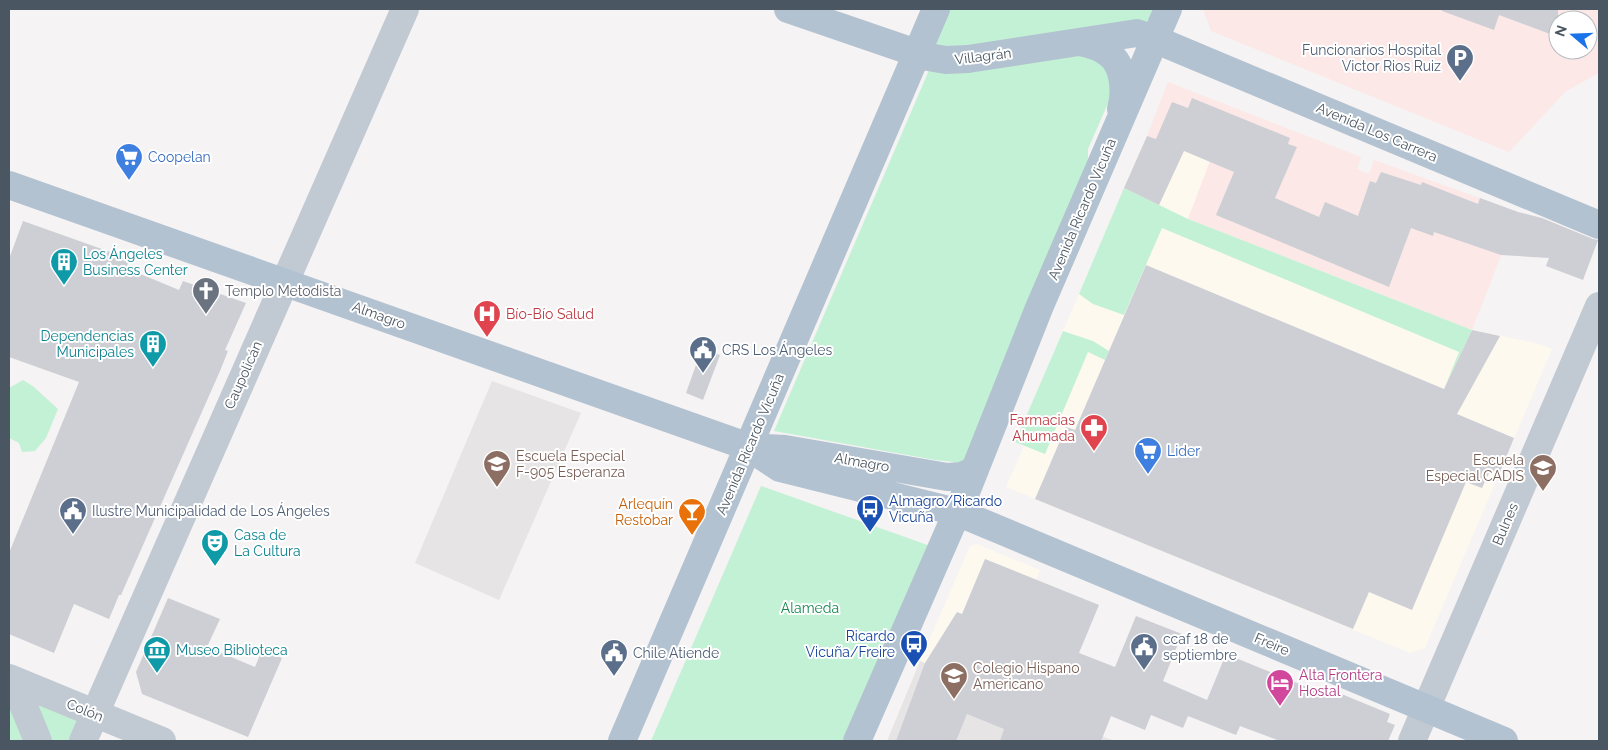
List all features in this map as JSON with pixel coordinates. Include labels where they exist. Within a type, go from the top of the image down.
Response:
[{"type":"main road","name":"Villagrán","points":[[788,9],[917,54],[932,58],[955,60],[1137,33],[1154,39]]},
{"type":"main road","name":"Avenida Ricardo Vicuña","points":[[622,741],[936,9]]},
{"type":"main road","name":"Avenida Ricardo Vicuña","points":[[858,741],[975,470],[1039,308],[1168,9]]},
{"type":"main road","name":"Avenida Los Carrera","points":[[1154,39],[1599,225]]},
{"type":"main road","points":[[1080,42],[1102,49],[1117,62],[1122,80],[1124,101],[1116,130]]},
{"type":"main road","name":"Almagro","points":[[9,185],[748,447],[780,468],[957,512]]},
{"type":"main road","name":"Almagro","points":[[748,447],[785,449],[947,477],[962,476],[975,470]]},
{"type":"main road","name":"Freire","points":[[957,512],[1504,741]]},
{"type":"street","name":"Caupolicán","points":[[83,741],[404,9]]},
{"type":"street","name":"Bulnes","points":[[1412,741],[1599,306]]},
{"type":"street","name":"Colón","points":[[11,679],[162,741]]},
{"type":"street","points":[[11,679],[38,741]]},
{"type":"shaded area","name":"Funcionarios Hospital Victor Rios Ruiz","points":[[1203,9],[1599,9],[1599,73],[1566,91],[1509,152],[1211,31]]},
{"type":"shaded area","points":[[1168,82],[1361,157],[1357,169],[1369,174],[1374,160],[1518,212],[1472,330],[1188,219],[1210,161],[1147,136]]},
{"type":"shaded area","points":[[1147,136],[1211,161],[1188,219],[1472,330],[1540,344],[1552,349],[1425,648],[1410,653],[1006,487],[1024,446],[1015,442]]},
{"type":"shaded area","name":"Escuela Especial F-905 Esperanza","points":[[492,381],[581,413],[499,600],[415,563]]},
{"type":"shaded area","points":[[977,544],[1040,570],[990,689],[920,661],[970,546]]},
{"type":"shaded area","name":"Colegio Hispano Americano","points":[[920,661],[990,689],[1050,718],[1115,741],[887,741]]},
{"type":"green space","points":[[940,9],[1160,9],[1149,34],[934,51]]},
{"type":"green space","points":[[1090,48],[1116,85],[1088,149],[1088,163],[963,463],[935,460],[774,431],[933,61]]},
{"type":"green space","points":[[1124,188],[1188,219],[1472,330],[1444,389],[1459,352],[1162,228],[1124,315],[1093,304],[1079,294]]},
{"type":"green space","points":[[1063,331],[1093,341],[1109,351],[1105,360],[1088,352],[1045,454],[1015,442]]},
{"type":"green space","points":[[23,380],[34,387],[58,409],[46,438],[35,451],[22,452],[19,443],[9,438],[9,388]]},
{"type":"green space","name":"Alameda","points":[[761,486],[936,548],[853,741],[651,741]]},
{"type":"green space","points":[[9,682],[90,715],[79,741],[9,741]]},
{"type":"building","points":[[1442,9],[1558,9],[1548,10],[1548,33],[1499,15],[1494,30],[1442,11]]},
{"type":"building","points":[[1192,98],[1290,138],[1288,144],[1297,147],[1275,198],[1319,217],[1325,202],[1358,216],[1370,181],[1376,183],[1381,172],[1421,185],[1422,182],[1478,204],[1480,198],[1518,212],[1542,218],[1598,240],[1583,280],[1546,266],[1549,258],[1501,255],[1434,232],[1433,236],[1411,228],[1389,287],[1216,215],[1234,172],[1184,151],[1159,205],[1124,188],[1147,136],[1156,139],[1172,102],[1188,108]]},
{"type":"building","points":[[23,221],[130,259],[126,268],[179,290],[183,281],[246,303],[225,350],[228,351],[220,371],[109,619],[74,604],[54,653],[9,634],[9,553],[79,382],[9,357],[9,259]]},
{"type":"building","points":[[1146,265],[1444,389],[1472,330],[1500,336],[1457,414],[1514,438],[1498,477],[1489,473],[1482,488],[1466,482],[1412,610],[1369,592],[1353,629],[1035,499],[1066,427],[1075,430]]},
{"type":"building","name":"CRS Los Ángeles","points":[[702,348],[720,355],[703,400],[686,393]]},
{"type":"building","points":[[985,559],[1099,605],[1079,653],[1115,667],[1136,616],[1182,634],[1163,681],[1207,700],[1226,654],[1324,694],[1327,688],[1390,714],[1387,722],[1395,725],[1388,741],[1280,741],[1240,726],[1236,735],[1188,716],[1183,728],[1151,715],[1145,730],[1111,716],[1101,741],[1000,741],[1004,729],[967,714],[956,741],[896,741],[925,663],[957,612],[962,614]]},
{"type":"building","points":[[168,598],[220,619],[207,647],[255,667],[262,650],[282,658],[248,737],[142,694],[136,672]]},
{"type":"place","name":"Funcionarios Hospital Victor Rios Ruiz","points":[[1460,82]]},
{"type":"place","name":"Coopelan","points":[[129,181]]},
{"type":"place","name":"Los Ángeles Business Center","points":[[64,286]]},
{"type":"place","name":"Templo Metodista","points":[[206,315]]},
{"type":"place","name":"Bío-Bío Salud","points":[[487,338]]},
{"type":"place","name":"Dependencias Municipales","points":[[153,368]]},
{"type":"place","name":"CRS Los Ángeles","points":[[703,374]]},
{"type":"place","name":"Farmacias Ahumada","points":[[1094,452]]},
{"type":"place","name":"Lider","points":[[1148,475]]},
{"type":"place","name":"Escuela Especial F-905 Esperanza","points":[[497,488]]},
{"type":"place","name":"Escuela Especial CADIS","points":[[1543,492]]},
{"type":"place","name":"Almagro/Ricardo Vicuña","points":[[870,533]]},
{"type":"place","name":"Ilustre Municipalidad de Los Ángeles","points":[[73,535]]},
{"type":"place","name":"Arlequín Restobar","points":[[692,536]]},
{"type":"place","name":"Casa de La Cultura","points":[[215,567]]},
{"type":"place","name":"Ricardo Vicuña/Freire","points":[[914,668]]},
{"type":"place","name":"ccaf 18 de septiembre","points":[[1144,671]]},
{"type":"place","name":"Museo Biblioteca","points":[[157,674]]},
{"type":"place","name":"Chile Atiende","points":[[614,677]]},
{"type":"place","name":"Colegio Hispano Americano","points":[[954,700]]},
{"type":"place","name":"Alta Frontera Hostal","points":[[1280,707]]}]
